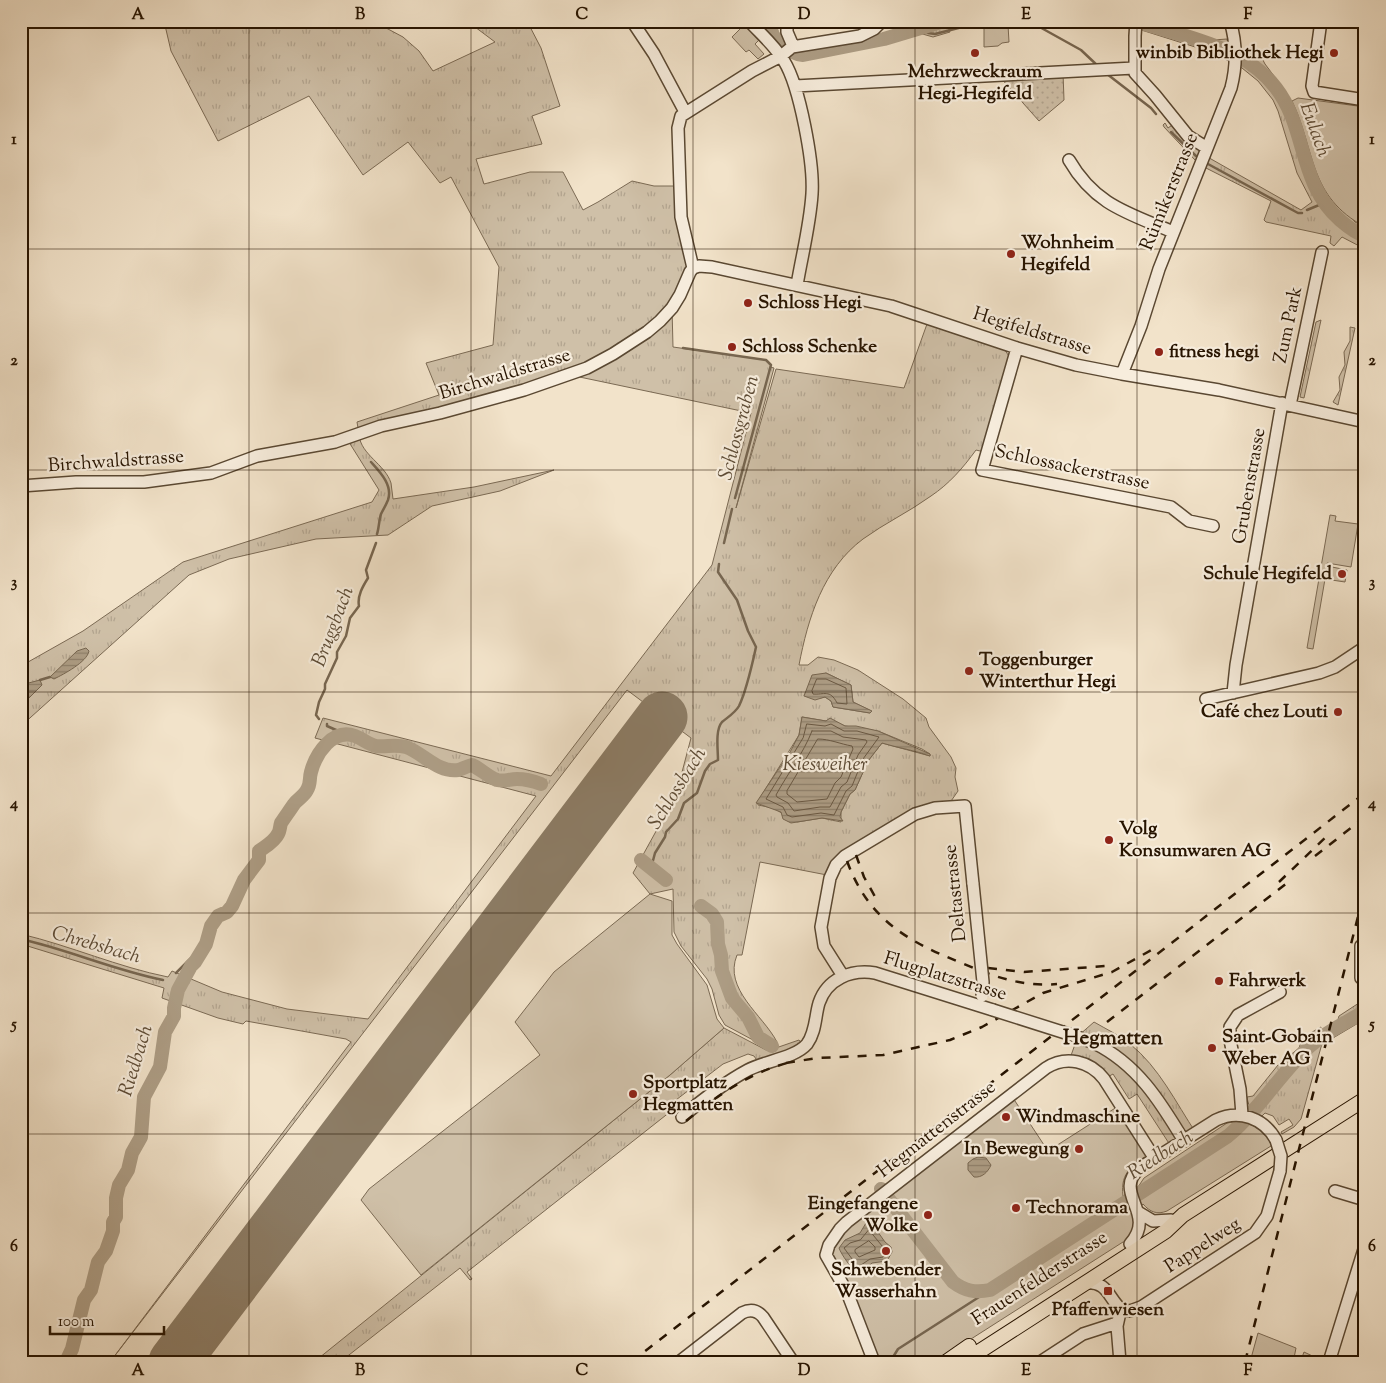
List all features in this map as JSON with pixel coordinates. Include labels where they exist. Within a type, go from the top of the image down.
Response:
[{"type":"main road","name":"Frauenfelderstrasse","points":[[946,1362],[1130,1244],[1177,1218],[1365,1099]]},
{"type":"main road","name":"Frauenfelderstrasse","points":[[963,1362],[1166,1231],[1177,1218]]},
{"type":"street","points":[[632,21],[654,54],[684,112]]},
{"type":"street","points":[[749,21],[787,50]]},
{"type":"street","points":[[787,21],[787,66],[795,86],[803,117],[812,187],[797,285]]},
{"type":"street","points":[[693,268],[682,217],[678,128],[679,120],[684,112],[787,50],[860,36],[874,29],[882,21]]},
{"type":"street","name":"Rümikerstrasse","points":[[1122,374],[1141,326],[1151,290],[1173,232],[1231,88],[1236,63],[1236,49],[1230,21]]},
{"type":"street","points":[[1321,21],[1312,86],[1314,92],[1365,100]]},
{"type":"street","points":[[1136,25],[1134,68],[1137,76],[1155,94],[1188,136],[1207,148]]},
{"type":"street","points":[[795,86],[1134,68]]},
{"type":"street","points":[[1069,160],[1082,180],[1100,197],[1118,208],[1173,232]]},
{"type":"street","name":"Zum Park","points":[[1286,404],[1322,252]]},
{"type":"street","name":"Hegifeldstrasse","points":[[693,268],[708,266],[892,306],[1018,348],[1076,365],[1206,388],[1365,422]]},
{"type":"street","name":"Birchwaldstrasse","points":[[21,486],[76,482],[144,482],[211,472],[257,456],[335,442],[381,426],[440,413],[524,390],[587,368],[647,332],[660,322],[672,308],[693,268]]},
{"type":"street","name":"Schlossackerstrasse","points":[[1018,348],[982,470],[1171,507],[1189,521],[1213,526]]},
{"type":"street","name":"Grubenstrasse","points":[[1233,693],[1235,673],[1286,404]]},
{"type":"street","points":[[1206,699],[1320,673],[1335,667],[1365,647]]},
{"type":"street","name":"Deltastrasse","points":[[843,976],[824,946],[821,931],[829,883],[836,865],[850,853],[915,814],[935,808],[965,806],[983,985],[980,1001]]},
{"type":"street","points":[[1361,978],[1361,946],[1365,944]]},
{"type":"street","name":"Flugplatzstrasse","points":[[843,976],[860,972],[875,973],[980,1001],[993,1010],[1094,1043],[1114,1054],[1140,1076],[1159,1100],[1184,1141]]},
{"type":"street","points":[[682,1117],[730,1080],[760,1064],[796,1052],[804,1047],[812,1034],[821,997],[831,985],[843,976]]},
{"type":"street","points":[[1130,1244],[1140,1229],[1131,1191],[1131,1180],[1134,1174],[1220,1118],[1233,1115],[1247,1117],[1230,1040],[1230,1027],[1238,1015],[1280,992]]},
{"type":"street","name":"Hegmattenstrasse","points":[[874,1362],[847,1292],[828,1260],[826,1252],[842,1226],[1046,1068],[1065,1061],[1084,1063],[1099,1073],[1155,1159]]},
{"type":"street","name":"Pappelweg","points":[[1122,1310],[1132,1311],[1145,1304],[1255,1233],[1267,1216],[1280,1171],[1281,1156],[1276,1140],[1267,1128],[1247,1117]]},
{"type":"street","points":[[1335,1191],[1365,1200]]},
{"type":"street","points":[[1136,1208],[1153,1221],[1177,1218]]},
{"type":"street","points":[[1329,1362],[1365,1246]]},
{"type":"street","points":[[1108,1291],[1107,1280],[1110,1270],[1115,1264]]},
{"type":"street","points":[[1085,1283],[1099,1285],[1108,1291],[1122,1310],[1117,1323],[1120,1362]]},
{"type":"street","points":[[679,1362],[742,1312],[750,1310],[758,1312],[764,1317],[793,1362]]},
{"type":"street","points":[[1040,1362],[1083,1334],[1117,1323]]},
{"type":"green space","points":[[164,21],[373,21],[403,37],[419,51],[433,71],[495,42],[467,21],[527,21],[541,48],[560,106],[532,116],[542,144],[476,159],[484,184],[530,172],[563,172],[583,210],[632,181],[654,186],[680,186],[693,268],[672,308],[673,347],[766,360],[771,365],[770,367],[774,368],[736,508],[776,369],[904,388],[927,324],[1005,350],[1010,358],[984,452],[976,450],[955,475],[938,491],[871,533],[849,551],[837,565],[828,580],[813,612],[799,665],[808,665],[818,657],[834,660],[858,670],[903,699],[926,718],[929,727],[951,757],[956,768],[955,777],[958,791],[949,804],[921,808],[827,875],[760,862],[742,955],[737,955],[734,967],[735,979],[740,990],[746,1001],[771,1032],[777,1042],[775,1046],[766,1047],[725,1025],[719,1015],[712,989],[707,979],[681,946],[674,932],[673,889],[650,894],[633,873],[676,795],[691,738],[627,690],[110,1362],[351,1042],[346,1039],[246,1021],[243,1024],[218,1018],[162,998],[164,988],[21,944],[21,934],[149,973],[168,977],[172,971],[222,992],[287,1009],[368,1019],[536,796],[315,738],[323,718],[551,776],[712,565],[751,413],[570,375],[359,435],[368,454],[388,476],[393,499],[474,487],[554,470],[500,491],[432,506],[388,535],[316,539],[229,559],[189,575],[21,726],[21,666],[83,631],[183,562],[372,502],[379,490],[347,439],[359,434],[357,422],[439,395],[426,363],[493,345],[499,267],[451,177],[440,183],[408,142],[363,175],[309,96],[218,141],[171,51]],"holes":[[[826,673],[851,685],[853,702],[871,711],[870,713],[833,707],[831,701],[825,697],[805,695],[812,678]],[[802,717],[826,721],[830,719],[845,726],[878,731],[922,749],[930,754],[930,756],[882,743],[868,761],[855,790],[850,794],[841,812],[841,822],[822,818],[797,822],[773,808],[758,805],[758,801],[799,735]]]},
{"type":"green space","points":[[756,21],[766,21],[791,47],[801,51],[876,37],[932,21],[957,21],[947,24],[950,32],[933,37],[919,33],[877,45],[801,57],[784,53]]},
{"type":"green space","points":[[1100,21],[1154,21],[1213,40],[1227,39],[1228,45],[1243,52],[1255,45],[1265,64],[1286,92],[1299,116],[1317,176],[1355,222],[1365,227],[1365,249],[1342,237],[1334,246],[1330,243],[1331,236],[1266,222],[1264,220],[1271,201],[1206,168],[1195,160],[1163,125],[1165,123],[1168,128],[1175,123],[1204,155],[1301,210],[1312,202],[1297,173],[1278,111],[1273,100],[1258,81],[1242,68],[1211,52],[1135,28]]},
{"type":"green space","points":[[744,25],[759,40],[755,44],[764,54],[758,59],[749,50],[746,52],[732,37]]},
{"type":"green space","points":[[1008,25],[1009,42],[998,46],[984,47],[984,27]]},
{"type":"green space","points":[[1063,73],[1064,100],[1039,121],[999,76]]},
{"type":"green space","points":[[1298,98],[1365,107],[1365,227],[1346,215],[1323,187],[1292,101]]},
{"type":"green space","points":[[1321,320],[1304,398],[1300,397],[1316,322]]},
{"type":"green space","points":[[1350,327],[1355,328],[1338,405],[1333,402],[1340,390],[1339,377],[1345,365],[1344,352],[1350,341]]},
{"type":"green space","points":[[1330,515],[1336,516],[1335,521],[1358,524],[1351,567],[1327,563],[1327,566],[1347,570],[1345,582],[1325,579],[1313,649],[1307,648]]},
{"type":"green space","points":[[650,894],[672,901],[672,935],[707,985],[717,1019],[724,1028],[670,1075],[421,1275],[361,1200],[369,1189],[540,1055],[515,1022],[554,972]]},
{"type":"green space","points":[[1365,999],[1365,1019],[1333,1038],[1339,1016]]},
{"type":"green space","points":[[1094,1022],[1126,1041],[1150,1063],[1196,1133],[1172,1148],[1137,1094],[1129,1099],[1113,1074],[1104,1079],[1069,1061],[1078,1036]]},
{"type":"green space","points":[[1321,1027],[1315,1048],[1323,1040],[1301,1119],[1294,1127],[1282,1134],[1281,1132],[1293,1125],[1289,1119],[1279,1125],[1273,1116],[1265,1113],[1262,1116],[1253,1111],[1247,1097],[1253,1096],[1278,1065],[1299,1048],[1300,1039]]},
{"type":"green space","points":[[724,1028],[766,1050],[799,1040],[804,1047],[760,1065],[754,1056],[748,1054],[723,1064],[672,1103],[675,1108],[467,1272],[472,1279],[470,1280],[460,1268],[340,1362],[314,1362],[670,1075]]},
{"type":"green space","points":[[1013,1098],[1048,1151],[1120,1105],[1151,1152],[1129,1170],[1124,1181],[1123,1196],[1138,1187],[1144,1178],[1227,1123],[1247,1123],[1268,1137],[1272,1143],[1271,1146],[1167,1211],[1154,1212],[1143,1204],[1137,1209],[1130,1244],[1123,1242],[935,1362],[874,1362],[831,1252],[843,1231]]},
{"type":"green space","points":[[1258,1333],[1296,1348],[1294,1358],[1301,1360],[1304,1352],[1325,1362],[1250,1362]]},
{"type":"water","points":[[86,648],[89,651],[80,663],[54,679],[50,677],[77,651]]},
{"type":"water","points":[[826,673],[851,685],[853,702],[872,711],[870,713],[833,707],[831,701],[825,697],[815,700],[804,696],[812,675]]},
{"type":"water","points":[[40,680],[42,685],[21,706],[21,685]]},
{"type":"water","name":"Kiesweiher","points":[[802,717],[826,721],[830,718],[845,726],[856,726],[878,731],[930,754],[930,756],[882,743],[868,761],[855,790],[850,794],[841,812],[840,817],[843,821],[822,818],[791,823],[783,819],[781,812],[756,803],[790,752],[799,735]]},
{"type":"water","points":[[978,1157],[986,1158],[991,1165],[980,1177],[974,1177],[968,1170],[968,1163]]},
{"type":"water","points":[[869,1222],[891,1247],[892,1252],[887,1261],[872,1263],[862,1272],[858,1273],[847,1262],[839,1248],[845,1240],[860,1233],[866,1223]]},
{"type":"waterway","name":"Eulach","points":[[761,21],[784,47],[803,55],[884,39],[944,21]]},
{"type":"waterway","name":"Eulach","points":[[1131,21],[1224,49],[1247,61],[1267,78],[1286,104],[1293,120],[1309,173],[1326,205],[1345,225],[1365,236]]},
{"type":"waterway","points":[[920,28],[928,33],[935,34],[974,24],[1028,22],[1081,50],[1099,67]]},
{"type":"waterway","name":"Eulach","points":[[775,32],[775,37]]},
{"type":"waterway","points":[[1247,50],[1255,67]]},
{"type":"waterway","points":[[1107,74],[1156,114]]},
{"type":"waterway","points":[[1171,132],[1196,156]]},
{"type":"waterway","points":[[1208,164],[1298,213],[1302,213]]},
{"type":"waterway","points":[[1307,210],[1324,203]]},
{"type":"waterway","name":"Schlossgraben","points":[[683,348],[766,360],[771,365],[735,498]]},
{"type":"waterway","name":"Bruggbach","points":[[371,462],[385,479],[389,489],[388,500],[381,514],[377,534]]},
{"type":"waterway","name":"Schlossgraben","points":[[724,543],[732,509]]},
{"type":"waterway","name":"Bruggbach","points":[[319,719],[316,715],[319,702],[337,658],[337,652],[346,636],[350,618],[359,606],[362,588],[368,578],[366,570],[376,543]]},
{"type":"waterway","name":"Schlossbach","points":[[651,868],[655,853],[666,832],[678,819],[684,803],[697,793],[705,771],[710,764],[718,760],[718,730],[722,722],[739,706],[747,685],[756,647],[737,600],[718,572],[719,564]]},
{"type":"waterway","points":[[40,680],[50,677]]},
{"type":"waterway","name":"Bruggbach","points":[[327,724],[327,726],[345,734]]},
{"type":"waterway","name":"Riedbach","points":[[66,1362],[72,1349],[84,1300],[91,1290],[98,1262],[106,1251],[113,1231],[119,1185],[128,1170],[132,1153],[141,1137],[144,1097],[160,1067],[165,1032],[174,1016],[178,990],[206,944],[211,926],[218,916],[227,912],[232,906],[244,880],[259,860],[259,851],[270,844],[276,837],[281,823],[294,804],[306,792],[313,765],[321,750],[333,739],[347,734],[376,746],[406,747],[444,769],[458,770],[472,765],[497,780],[523,779],[541,784]]},
{"type":"waterway","name":"Schlossbach","points":[[641,860],[666,880]]},
{"type":"waterway","name":"Riedbach","points":[[701,906],[712,914],[717,922],[722,971],[732,998],[748,1017],[758,1037],[772,1046]]},
{"type":"waterway","name":"Chrebsbach","points":[[21,939],[163,980]]},
{"type":"waterway","name":"Chrebsbach","points":[[176,973],[191,958],[201,954]]},
{"type":"waterway","name":"Riedbach","points":[[881,1189],[953,1282],[970,1290],[990,1290],[1228,1136],[1250,1115],[1309,1047],[1329,1032],[1365,1011]]},
{"type":"waterway","points":[[890,1362],[898,1349],[990,1290]]},
{"type":"runway","points":[[174,1362],[662,717]]},
{"type":"railway","points":[[631,1362],[1365,793]]},
{"type":"railway","points":[[1315,856],[1365,817]]},
{"type":"railway","points":[[1279,882],[1328,835]]},
{"type":"railway","points":[[856,855],[864,877],[878,902]]},
{"type":"railway","points":[[847,861],[856,882],[879,914],[909,938],[944,956],[998,977],[1032,984],[1057,984]]},
{"type":"railway","points":[[1107,1022],[1291,880]]},
{"type":"railway","points":[[1245,1362],[1365,889]]},
{"type":"railway","points":[[786,1063],[817,1058],[883,1055],[950,1040],[982,1027],[1043,993],[1112,972],[1155,948]]},
{"type":"railway","points":[[988,968],[1024,972],[1106,966]]},
{"type":"railway","points":[[686,1121],[710,1102],[748,1078],[791,1062]]},
{"type":"place","name":"Mehrzweckraum Hegi-Hegifeld","points":[[975,53]]},
{"type":"place","name":"winbib Bibliothek Hegi","points":[[1334,53]]},
{"type":"place","name":"Wohnheim Hegifeld","points":[[1011,254]]},
{"type":"place","name":"Schloss Hegi","points":[[748,303]]},
{"type":"place","name":"Schloss Schenke","points":[[732,347]]},
{"type":"place","name":"fitness hegi","points":[[1159,352]]},
{"type":"place","name":"Schule Hegifeld","points":[[1342,574]]},
{"type":"place","name":"Toggenburger Winterthur Hegi","points":[[969,671]]},
{"type":"place","name":"Café chez Louti","points":[[1338,712]]},
{"type":"place","name":"Volg Konsumwaren AG","points":[[1109,840]]},
{"type":"place","name":"Fahrwerk","points":[[1219,981]]},
{"type":"place","name":"Saint-Gobain Weber AG","points":[[1212,1048]]},
{"type":"place","name":"Sportplatz Hegmatten","points":[[633,1094]]},
{"type":"place","name":"Windmaschine","points":[[1006,1117]]},
{"type":"place","name":"In Bewegung","points":[[1079,1149]]},
{"type":"place","name":"Technorama","points":[[1016,1208]]},
{"type":"place","name":"Eingefangene Wolke","points":[[928,1215]]},
{"type":"place","name":"Schwebender Wasserhahn","points":[[886,1251]]},
{"type":"place","name":"Pfaffenwiesen","points":[[1108,1291]]},
{"type":"district","name":"Hegmatten","points":[[1113,1039]]}]
